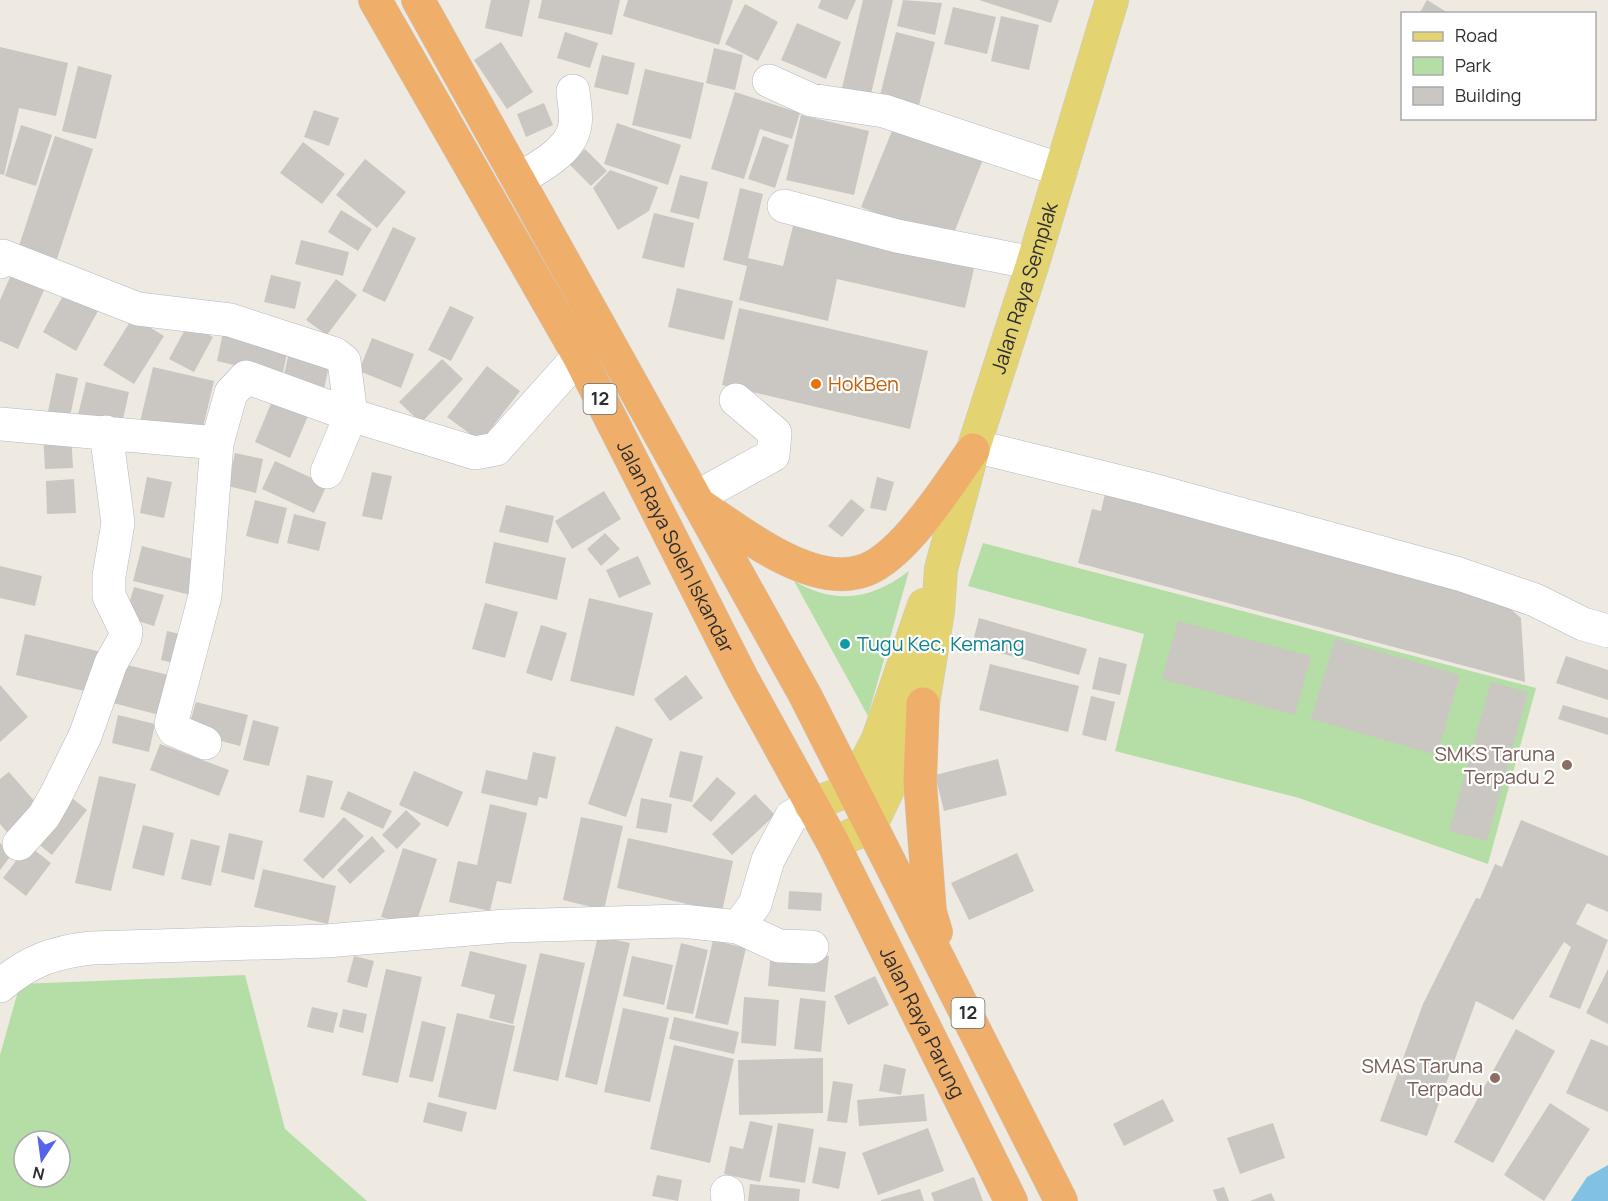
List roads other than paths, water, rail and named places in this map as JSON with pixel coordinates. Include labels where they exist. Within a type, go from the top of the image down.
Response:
[{"type":"highway","name":"Jalan Raya Soleh Iskandar","points":[[375,0],[579,356],[742,678],[833,843]]},
{"type":"highway","name":"Jalan Raya Soleh Iskandar","points":[[418,0],[805,695],[870,827]]},
{"type":"highway","points":[[697,501],[784,558],[811,569],[837,574],[860,572],[890,555],[919,524],[973,448]]},
{"type":"highway","name":"12","points":[[923,704],[920,782],[930,912],[945,967]]},
{"type":"highway","name":"12","points":[[870,827],[945,967],[1061,1201]]},
{"type":"highway","name":"Jalan Raya Parung","points":[[833,843],[1011,1201]]},
{"type":"main road","name":"Jalan Raya Semplak","points":[[852,789],[878,739],[922,608],[939,574],[973,448],[1033,263],[1112,0]]},
{"type":"main road","name":"Jalan Raya Semplak","points":[[870,827],[904,756],[923,704],[938,611],[939,574]]},
{"type":"main road","points":[[811,805],[852,789]]},
{"type":"main road","points":[[833,843],[870,827]]},
{"type":"street","points":[[769,81],[811,100],[884,111],[1060,170]]},
{"type":"street","points":[[518,180],[560,152],[568,141],[575,125],[573,91]]},
{"type":"street","points":[[784,206],[897,236],[1033,263]]},
{"type":"street","points":[[0,262],[3,256],[138,309],[230,320],[335,354],[344,361],[351,415],[327,472]]},
{"type":"street","points":[[205,743],[174,730],[171,724],[205,596],[218,443],[231,393],[246,377],[351,415],[475,453],[496,448],[579,356]]},
{"type":"street","points":[[697,501],[773,455],[775,433],[736,400]]},
{"type":"street","points":[[0,424],[218,443]]},
{"type":"street","points":[[19,844],[44,816],[56,795],[85,736],[111,663],[125,638],[126,631],[109,596],[109,576],[118,523],[106,432]]},
{"type":"street","points":[[973,448],[1156,491],[1459,574],[1535,600],[1583,624],[1608,631]]},
{"type":"street","points":[[738,927],[755,904],[768,860],[791,817],[811,805]]},
{"type":"street","points":[[0,986],[31,962],[66,951],[92,948],[326,941],[495,927],[682,921],[738,927],[779,946],[812,947]]},
{"type":"water","points":[[1608,1165],[1608,1201],[1571,1201],[1587,1177]]},
{"type":"place","name":"HokBen","points":[[816,384]]},
{"type":"place","name":"Tugu Kec, Kemang","points":[[845,644]]},
{"type":"place","name":"SMKS Taruna Terpadu 2","points":[[1567,765]]},
{"type":"place","name":"SMAS Taruna Terpadu","points":[[1495,1078]]}]
